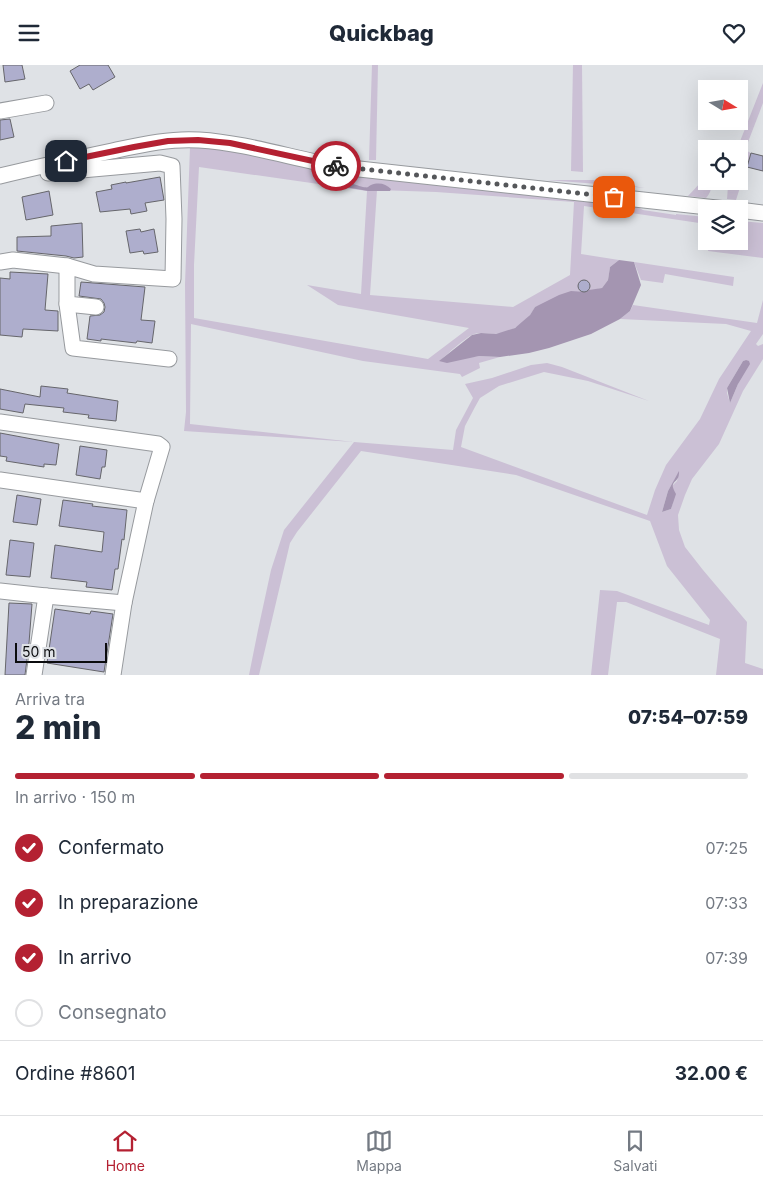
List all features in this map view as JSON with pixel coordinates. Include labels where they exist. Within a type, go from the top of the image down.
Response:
[{"type":"street","points":[[0,111],[46,103]]},
{"type":"street","points":[[0,177],[134,147],[168,141],[198,140],[230,143],[341,167],[698,206]]},
{"type":"street","points":[[0,177],[160,163],[172,167],[174,219],[173,279],[94,274],[67,266],[13,260],[0,262]]},
{"type":"street","points":[[748,211],[763,213]]},
{"type":"street","points":[[67,266],[66,305],[73,348],[169,359]]},
{"type":"street","points":[[66,305],[96,307]]},
{"type":"street","points":[[0,422],[158,444],[162,447],[146,501],[124,603],[113,675]]},
{"type":"street","points":[[0,480],[146,501]]},
{"type":"street","points":[[0,591],[124,603]]},
{"type":"street","points":[[34,675],[46,596]]},
{"type":"shaded area","points":[[372,65],[378,65],[376,160],[369,160]]},
{"type":"shaded area","points":[[573,65],[582,65],[583,172],[571,171]]},
{"type":"shaded area","points":[[763,83],[763,103],[748,142],[748,140],[741,140],[744,130],[748,130],[748,121]]},
{"type":"shaded area","points":[[190,147],[205,147],[632,204],[643,210],[698,216],[698,223],[584,206],[581,254],[619,260],[610,267],[608,280],[602,288],[581,292],[535,307],[523,322],[507,332],[494,334],[477,333],[466,339],[440,361],[479,356],[500,357],[479,363],[480,368],[462,377],[460,374],[363,361],[191,324],[190,424],[354,442],[184,431],[186,412],[185,284]],"holes":[[[199,167],[367,191],[361,294],[307,285],[338,305],[469,328],[428,359],[194,318],[194,265]],[[377,190],[436,192],[574,202],[570,275],[513,307],[370,295]]]},
{"type":"shaded area","points":[[748,152],[751,153],[748,162]]},
{"type":"shaded area","points":[[547,180],[597,180],[645,188],[635,187]]},
{"type":"shaded area","points":[[347,183],[361,187],[380,184],[391,189],[390,191],[368,191],[345,187],[344,185]]},
{"type":"shaded area","points":[[698,185],[698,190],[711,190],[706,198],[688,196]]},
{"type":"shaded area","points":[[728,190],[739,190],[736,200],[727,199]]},
{"type":"shaded area","points":[[748,222],[763,223],[763,258],[708,251],[748,250]]},
{"type":"shaded area","points":[[619,260],[634,262],[641,285],[630,311],[620,319],[591,334],[529,353],[500,357],[479,356],[447,363],[439,361],[472,335],[481,333],[496,334],[515,328],[530,315],[535,307],[559,295],[571,291],[585,292],[602,288],[608,280],[610,267]]},
{"type":"shaded area","points":[[634,262],[734,277],[733,286],[665,274],[663,283],[641,280]]},
{"type":"shaded area","points":[[763,300],[763,334],[756,344],[758,346],[763,344],[763,359],[743,391],[719,444],[692,479],[678,515],[679,530],[685,547],[747,622],[745,663],[763,669],[763,675],[716,675],[720,639],[626,602],[617,602],[608,675],[591,675],[600,590],[617,591],[709,625],[710,620],[667,566],[650,521],[516,475],[361,451],[290,543],[259,675],[249,675],[271,570],[284,530],[354,442],[453,450],[456,430],[473,398],[465,384],[492,378],[531,365],[547,363],[649,401],[588,381],[544,372],[499,386],[480,398],[465,426],[461,447],[647,515],[666,465],[700,419],[719,379],[751,331],[726,324],[620,319],[630,311],[633,305],[757,323]],"holes":[[[746,360],[730,403],[727,388],[743,361]],[[679,472],[677,481],[673,485],[671,509],[662,512],[668,491]]]},
{"type":"shaded area","points":[[746,360],[750,364],[738,384],[730,403],[727,388],[743,361]]},
{"type":"shaded area","points":[[679,471],[678,478],[673,484],[676,494],[671,509],[662,512],[668,491]]},
{"type":"building","points":[[3,65],[22,65],[25,79],[5,82]]},
{"type":"building","points":[[80,65],[108,65],[115,77],[93,90],[89,84],[80,89],[70,71]]},
{"type":"building","points":[[10,119],[14,137],[0,140],[0,120]]},
{"type":"building","points":[[751,153],[763,156],[763,171],[748,167]]},
{"type":"building","points":[[160,177],[164,200],[145,203],[147,211],[131,214],[130,209],[100,212],[96,192],[112,189],[111,185]]},
{"type":"building","points":[[49,191],[53,215],[26,220],[22,197]]},
{"type":"building","points":[[82,223],[83,257],[74,258],[17,251],[17,237],[51,236],[51,226]]},
{"type":"building","points":[[140,229],[141,232],[154,229],[158,252],[144,254],[143,251],[130,253],[126,231]]},
{"type":"building","points":[[10,272],[48,274],[45,310],[58,311],[58,331],[23,329],[22,337],[0,335],[0,278],[10,279]]},
{"type":"building","points":[[582,280],[586,280],[590,286],[586,292],[582,292],[578,288],[578,284]]},
{"type":"building","points":[[81,282],[145,287],[141,320],[155,321],[152,343],[87,339],[90,316],[100,315],[104,312],[105,307],[101,299],[79,296]]},
{"type":"building","points":[[41,386],[68,389],[67,393],[118,401],[116,421],[88,418],[89,415],[63,412],[64,408],[25,404],[23,413],[0,409],[0,389],[40,397]]},
{"type":"building","points":[[0,433],[59,444],[56,465],[44,464],[44,467],[6,461],[7,457],[0,456]]},
{"type":"building","points":[[80,446],[107,450],[105,467],[102,467],[100,479],[76,475]]},
{"type":"building","points":[[17,495],[41,499],[37,525],[13,522]]},
{"type":"building","points":[[63,500],[127,510],[124,540],[122,539],[118,569],[115,569],[112,590],[86,587],[87,582],[51,578],[55,545],[102,552],[104,532],[59,526]]},
{"type":"building","points":[[10,540],[34,543],[30,577],[6,575]]},
{"type":"building","points":[[9,603],[32,604],[25,675],[5,675]]},
{"type":"building","points":[[55,609],[90,614],[91,611],[113,614],[104,672],[47,663]]},
{"type":"way so far","points":[[336,166],[614,197]]},
{"type":"route","points":[[66,161],[168,141],[198,140],[230,143],[336,166]]}]
